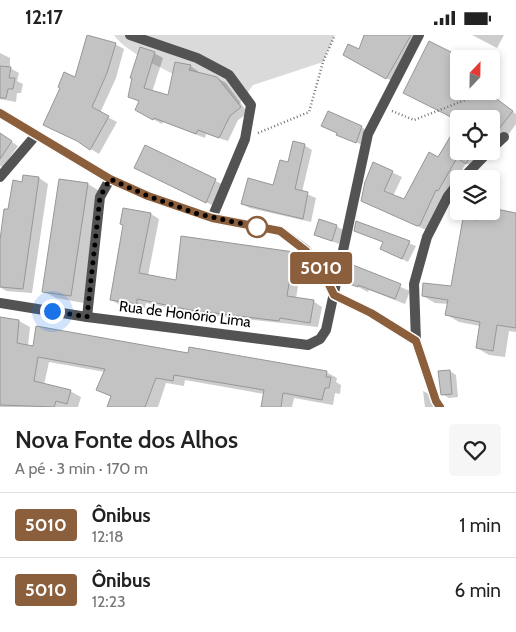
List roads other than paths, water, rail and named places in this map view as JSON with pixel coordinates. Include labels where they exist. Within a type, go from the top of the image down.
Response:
[{"type":"street","points":[[130,35],[197,58],[229,75],[251,105],[245,139],[212,218]]},
{"type":"street","name":"Rua de Honório Lima","points":[[0,303],[87,317],[308,345],[320,339],[326,330],[368,134],[419,35]]},
{"type":"street","points":[[0,113],[110,179],[148,196],[212,218],[280,231],[306,251],[323,272],[334,295],[371,313],[416,341]]},
{"type":"street","points":[[0,177],[36,135]]},
{"type":"street","points":[[500,141],[504,137]]},
{"type":"street","points":[[470,170],[480,160]]},
{"type":"street","points":[[87,317],[100,197],[110,179]]},
{"type":"street","points":[[440,407],[436,401],[416,341],[414,284],[427,237],[450,193]]}]
